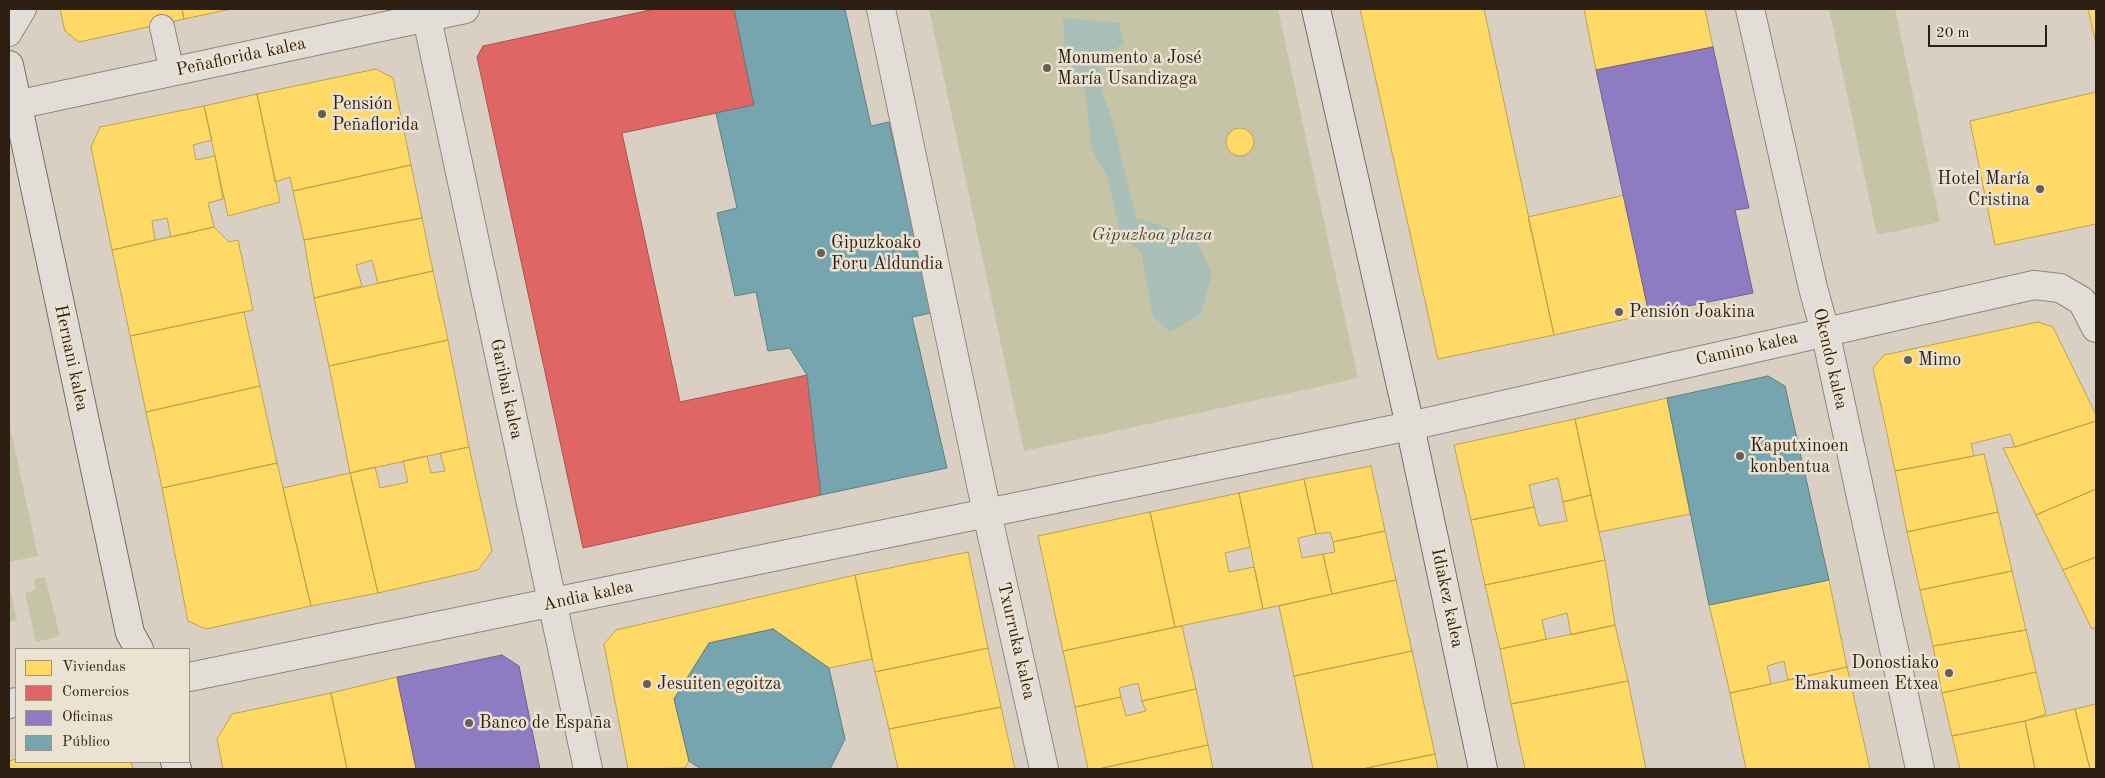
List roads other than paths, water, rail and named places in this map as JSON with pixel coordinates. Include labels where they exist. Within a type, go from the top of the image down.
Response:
[{"type":"street","name":"Peñaflorida kalea","points":[[16,105],[172,72],[426,13],[465,9]]},
{"type":"street","points":[[882,9],[987,513],[1410,426],[1316,9]]},
{"type":"street","name":"Okendo kalea","points":[[1750,9],[1812,288],[1825,331],[1920,769]]},
{"type":"street","name":"Garibai kalea","points":[[426,13],[588,769]]},
{"type":"street","name":"Hernani kalea","points":[[9,65],[132,644]]},
{"type":"street","name":"Camino kalea","points":[[1410,426],[2034,285],[2060,288],[2082,301],[2096,328]]},
{"type":"street","name":"Idiakez kalea","points":[[1410,426],[1483,769]]},
{"type":"street","name":"Andia kalea","points":[[190,678],[987,513]]},
{"type":"street","name":"Txurruka kalea","points":[[987,513],[1044,769]]},
{"type":"lane","points":[[9,34],[24,9]]},
{"type":"lane","points":[[162,27],[172,72]]},
{"type":"water","points":[[1063,18],[1119,23],[1124,44],[1100,56],[1102,93],[1112,119],[1136,218],[1160,225],[1197,241],[1212,273],[1201,314],[1170,332],[1153,316],[1141,251],[1121,237],[1108,178],[1092,149],[1085,91],[1065,52]]},
{"type":"place","name":"Monumento a José María Usandizaga","points":[[1047,68]]},
{"type":"place","name":"Pensión Peñaflorida","points":[[322,114]]},
{"type":"place","name":"Hotel María Cristina","points":[[2040,189]]},
{"type":"place","name":"Gipuzkoako Foru Aldundia","points":[[821,253]]},
{"type":"place","name":"Pensión Joakina","points":[[1619,312]]},
{"type":"place","name":"Mimo","points":[[1908,360]]},
{"type":"place","name":"Kaputxinoen konbentua","points":[[1740,456]]},
{"type":"place","name":"Donostiako Emakumeen Etxea","points":[[1949,673]]},
{"type":"place","name":"Jesuiten egoitza","points":[[647,684]]},
{"type":"place","name":"Banco de España","points":[[469,723]]},
{"type":"park label","name":"Gipuzkoa plaza","points":[[1152,235]]}]
